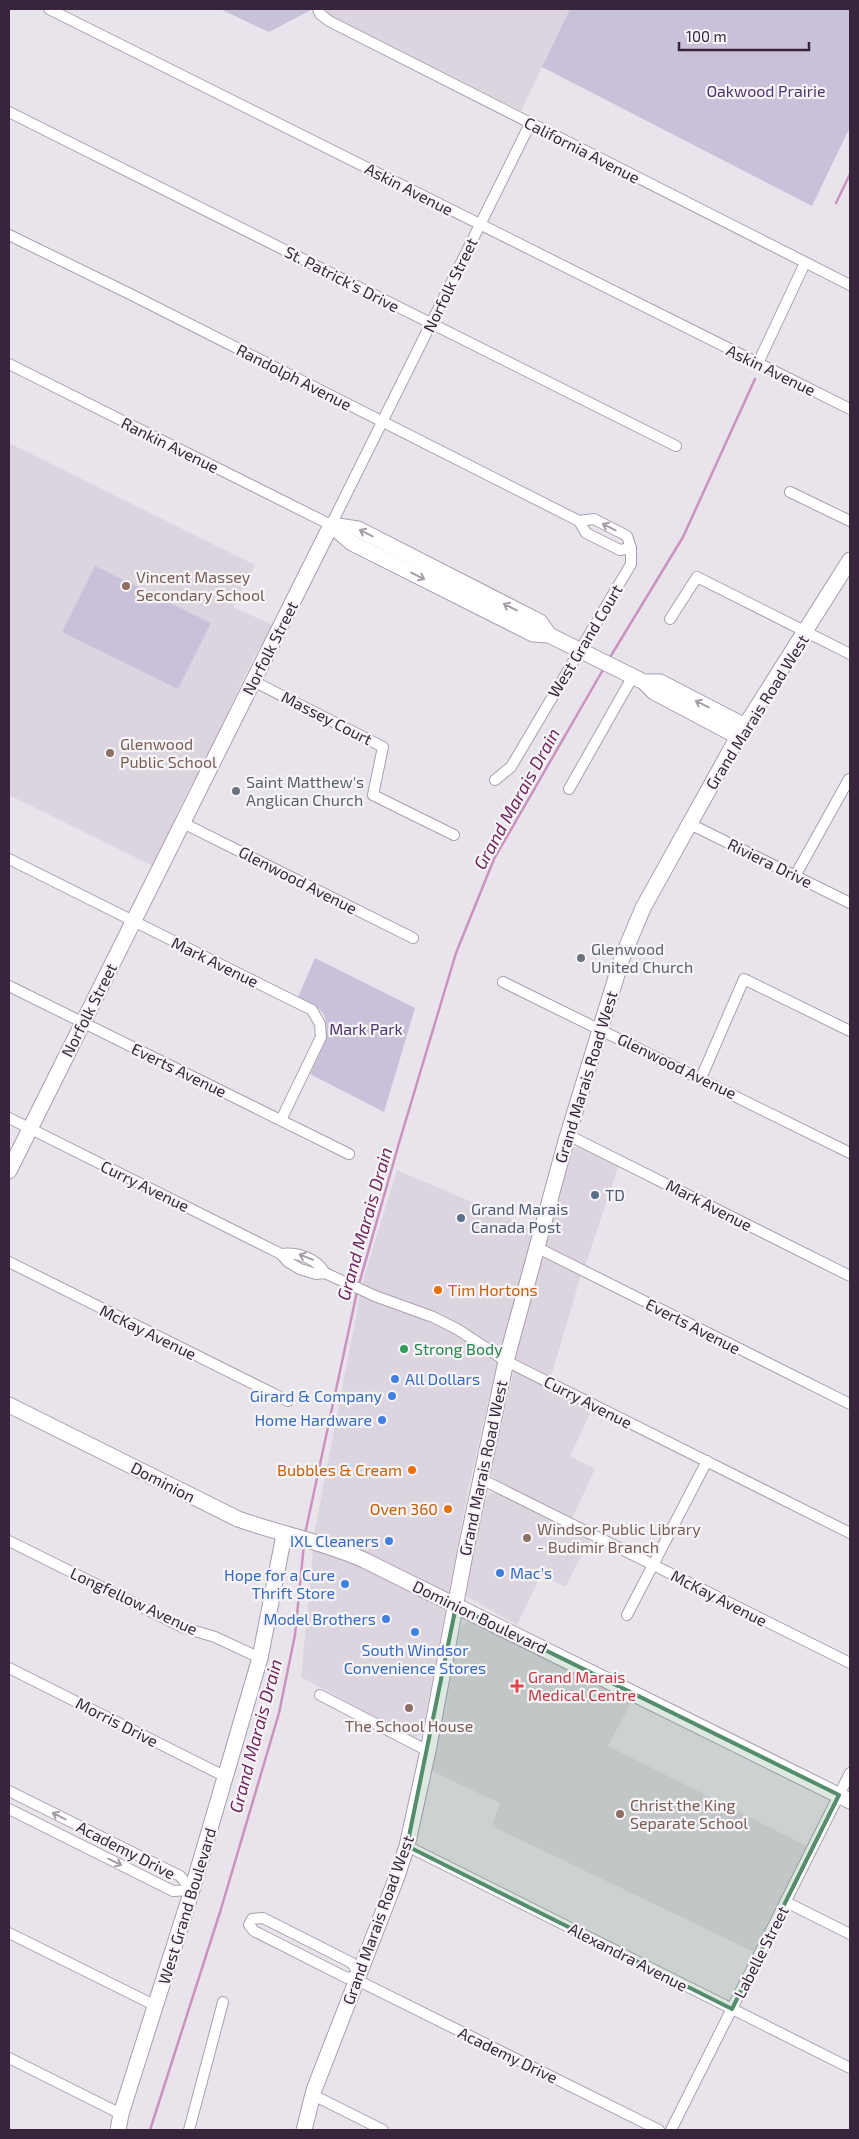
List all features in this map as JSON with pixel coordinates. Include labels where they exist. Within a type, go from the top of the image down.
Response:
[{"type":"street","name":"Askin Avenue","points":[[48,9],[850,409]]},
{"type":"street","name":"California Avenue","points":[[318,9],[320,14],[329,21],[850,285]]},
{"type":"street","name":"St. Patrick's Drive","points":[[9,112],[676,446]]},
{"type":"street","name":"Norfolk Street","points":[[9,1171],[530,124]]},
{"type":"street","name":"Randolph Avenue","points":[[9,235],[130,294],[578,521],[586,533],[620,550],[631,548],[627,536],[594,519],[578,521]]},
{"type":"street","points":[[758,363],[805,263]]},
{"type":"street","name":"Rankin Avenue","points":[[9,364],[331,525],[352,543],[533,634],[549,635],[634,677],[660,682],[742,731]]},
{"type":"street","points":[[790,492],[850,521]]},
{"type":"street","name":"West Grand Court","points":[[495,780],[511,767],[583,652],[631,564],[631,548]]},
{"type":"street","name":"Grand Marais Road West","points":[[304,2130],[313,2095],[396,1879],[406,1846],[428,1750],[506,1361],[568,1134],[622,958],[643,908],[742,731],[806,633],[850,560]]},
{"type":"street","points":[[670,619],[697,577],[850,654]]},
{"type":"street","points":[[569,789],[634,677]]},
{"type":"street","name":"Massey Court","points":[[253,681],[383,747],[373,795],[454,835]]},
{"type":"street","points":[[795,876],[848,779],[850,780]]},
{"type":"street","name":"Glenwood Avenue","points":[[182,823],[413,938]]},
{"type":"street","name":"Riviera Drive","points":[[690,824],[850,903]]},
{"type":"street","name":"Mark Avenue","points":[[9,859],[312,1010],[320,1024],[321,1037],[281,1120]]},
{"type":"street","points":[[701,1078],[744,979],[850,1031]]},
{"type":"street","name":"Glenwood Avenue","points":[[503,982],[600,1028],[850,1153]]},
{"type":"street","name":"Everts Avenue","points":[[9,986],[349,1154]]},
{"type":"street","name":"Curry Avenue","points":[[9,1118],[281,1254],[288,1262],[300,1269],[316,1274],[325,1273],[375,1296],[392,1300],[457,1329],[506,1361],[850,1533]]},
{"type":"street","name":"Mark Avenue","points":[[568,1134],[850,1276]]},
{"type":"street","name":"Everts Avenue","points":[[536,1247],[850,1404]]},
{"type":"street","name":"McKay Avenue","points":[[9,1262],[288,1401]]},
{"type":"street","name":"Dominion","points":[[9,1405],[238,1520],[284,1535],[324,1545]]},
{"type":"street","points":[[627,1616],[706,1461]]},
{"type":"street","name":"McKay Avenue","points":[[481,1479],[850,1663]]},
{"type":"street","name":"West Grand Boulevard","points":[[118,2130],[121,2114],[192,1890],[260,1658],[284,1535]]},
{"type":"street","name":"Longfellow Avenue","points":[[9,1541],[182,1627],[215,1637],[260,1658]]},
{"type":"street","name":"Dominion Boulevard","points":[[324,1545],[351,1554],[845,1798]]},
{"type":"street","name":"Morris Drive","points":[[9,1668],[226,1777]]},
{"type":"street","points":[[320,1695],[428,1750]]},
{"type":"street","name":"Labelle Street","points":[[671,2130],[786,1902],[845,1798],[850,1773]]},
{"type":"street","name":"Academy Drive","points":[[9,1791],[180,1876],[192,1890]]},
{"type":"street","name":"Academy Drive","points":[[9,1810],[173,1891],[192,1890]]},
{"type":"street","name":"Alexandra Avenue","points":[[406,1846],[850,2068]]},
{"type":"street","points":[[786,1902],[850,1934]]},
{"type":"street","name":"Academy Drive","points":[[358,1977],[352,1963],[263,1918],[252,1919],[249,1925],[254,1931],[346,1978],[358,1977],[659,2130]]},
{"type":"street","points":[[9,1933],[156,2006]]},
{"type":"street","points":[[189,2130],[223,2002]]},
{"type":"street","points":[[9,2058],[121,2114]]},
{"type":"street","points":[[313,2095],[383,2130]]},
{"type":"highlighted area","points":[[456,1606],[839,1795],[732,2009],[407,1846]]},
{"type":"shaded area","points":[[325,9],[570,9],[521,111],[330,16]]},
{"type":"shaded area","name":"Vincent Massey Secondary School","points":[[9,443],[255,565],[233,607],[275,626],[255,655],[203,770],[192,783],[175,817],[173,832],[155,867],[9,795]]},
{"type":"shaded area","points":[[573,1147],[581,1147],[618,1167],[585,1266],[552,1249],[541,1246],[568,1153]]},
{"type":"shaded area","points":[[397,1170],[535,1229],[496,1367],[469,1486],[422,1734],[414,1738],[301,1677],[315,1529],[363,1280]]},
{"type":"shaded area","points":[[541,1258],[551,1259],[581,1275],[551,1377],[597,1399],[570,1456],[595,1469],[572,1519],[500,1483],[492,1476],[491,1469],[511,1383],[534,1268]]},
{"type":"shaded area","points":[[490,1493],[500,1493],[591,1538],[565,1587],[541,1575],[517,1625],[464,1595],[485,1500]]},
{"type":"shaded area","name":"Christ the King Separate School","points":[[466,1622],[477,1624],[632,1701],[608,1746],[807,1846],[754,1952],[492,1826],[500,1803],[431,1771],[460,1628]]},
{"type":"green space","points":[[220,9],[311,9],[311,10],[269,32]]},
{"type":"green space","name":"Oakwood Prairie","points":[[570,9],[850,9],[850,127],[812,206],[542,67]]},
{"type":"green space","points":[[95,566],[211,623],[178,689],[62,632]]},
{"type":"green space","name":"Mark Park","points":[[315,958],[415,1008],[384,1112],[310,1074],[324,1042],[326,1024],[324,1016],[319,1009],[298,997]]},
{"type":"waterway","name":"Grand Marais Drain","points":[[836,203],[850,174]]},
{"type":"waterway","name":"Grand Marais Drain","points":[[609,659],[683,537],[755,379]]},
{"type":"waterway","name":"Grand Marais Drain","points":[[359,1284],[456,953],[494,859],[604,668]]},
{"type":"waterway","name":"Grand Marais Drain","points":[[305,1534],[357,1292]]},
{"type":"waterway","name":"Grand Marais Drain","points":[[150,2130],[221,1909],[279,1713],[295,1635],[304,1544]]},
{"type":"place","name":"Vincent Massey Secondary School","points":[[126,586]]},
{"type":"place","name":"Glenwood Public School","points":[[110,753]]},
{"type":"place","name":"Saint Matthew's Anglican Church","points":[[236,791]]},
{"type":"place","name":"Glenwood United Church","points":[[581,958]]},
{"type":"place","name":"TD","points":[[595,1195]]},
{"type":"place","name":"Grand Marais Canada Post","points":[[461,1218]]},
{"type":"place","name":"Tim Hortons","points":[[438,1290]]},
{"type":"place","name":"Strong Body","points":[[404,1349]]},
{"type":"place","name":"All Dollars","points":[[395,1379]]},
{"type":"place","name":"Girard & Company","points":[[392,1396]]},
{"type":"place","name":"Home Hardware","points":[[382,1420]]},
{"type":"place","name":"Bubbles & Cream","points":[[412,1470]]},
{"type":"place","name":"Oven 360","points":[[448,1509]]},
{"type":"place","name":"Windsor Public Library - Budimir Branch","points":[[527,1538]]},
{"type":"place","name":"IXL Cleaners","points":[[389,1541]]},
{"type":"place","name":"Mac's","points":[[500,1573]]},
{"type":"place","name":"Hope for a Cure Thrift Store","points":[[345,1584]]},
{"type":"place","name":"Model Brothers","points":[[386,1619]]},
{"type":"place","name":"South Windsor Convenience Stores","points":[[415,1632]]},
{"type":"place","name":"Grand Marais Medical Centre","points":[[517,1686]]},
{"type":"place","name":"The School House","points":[[409,1708]]},
{"type":"place","name":"Christ the King Separate School","points":[[620,1814]]}]
